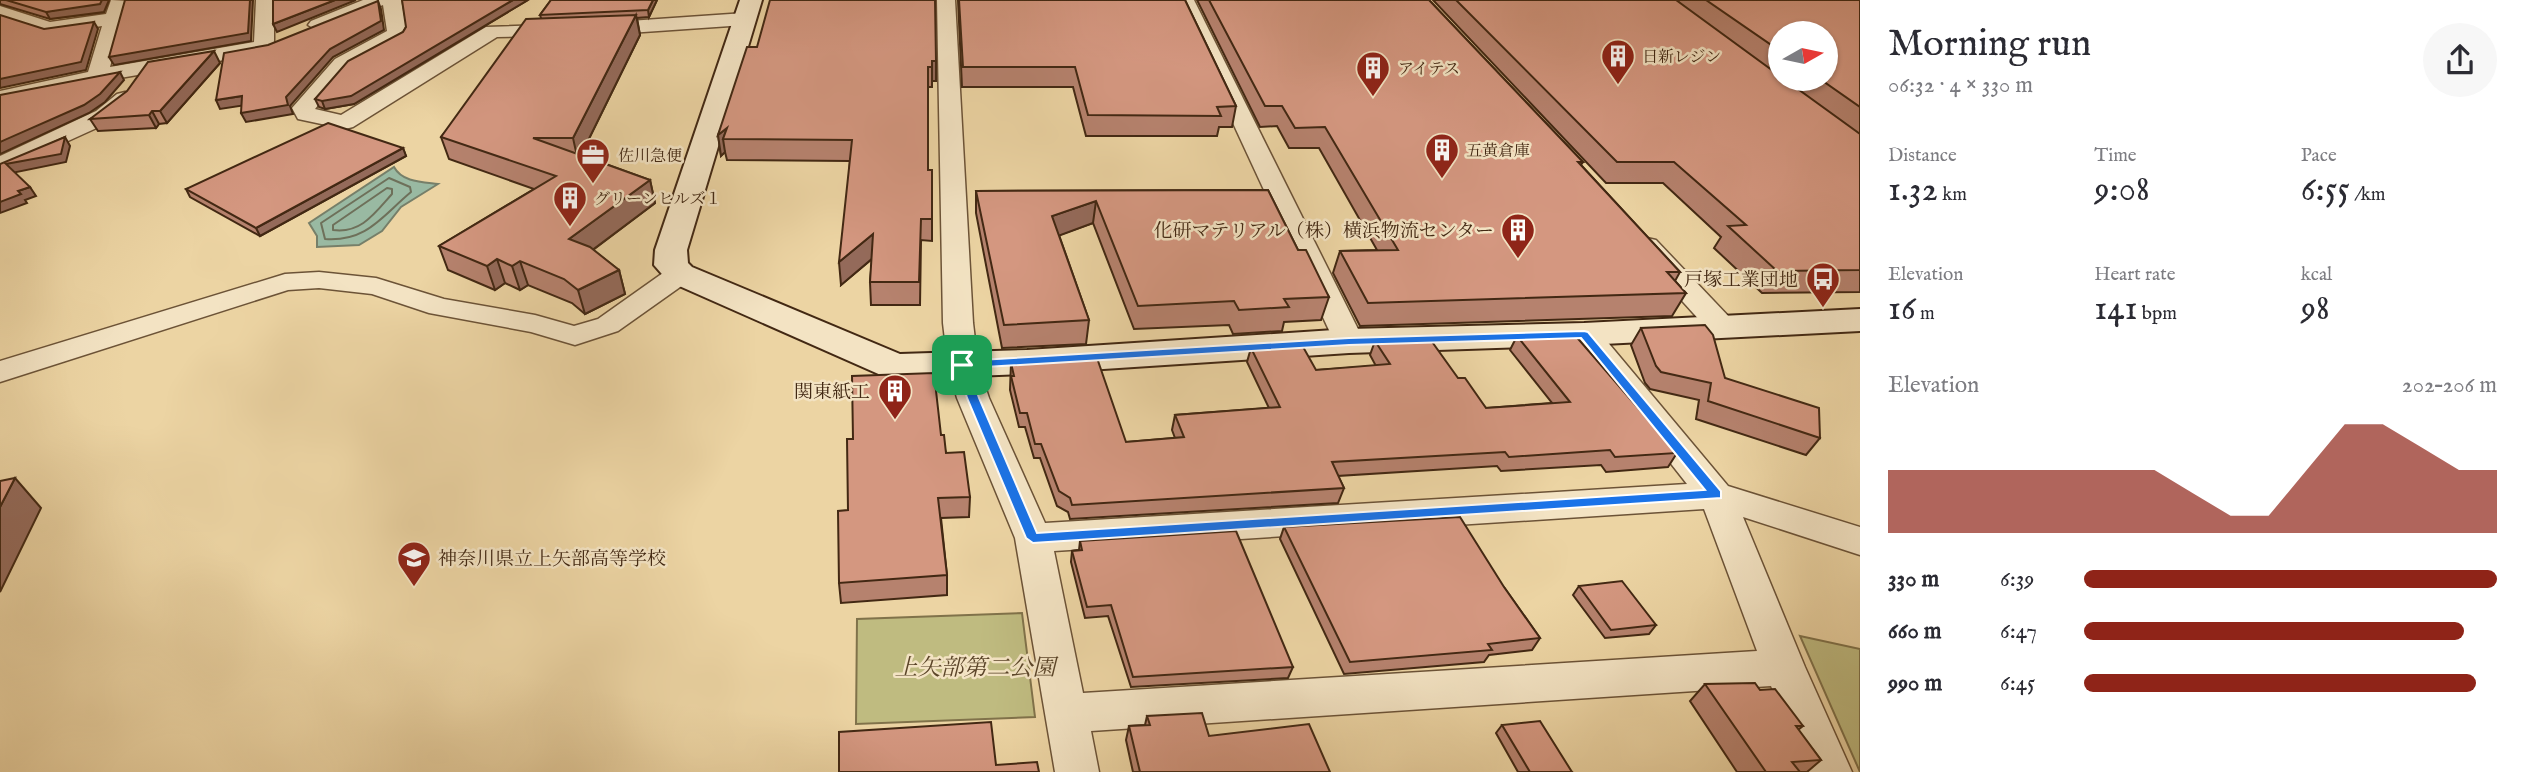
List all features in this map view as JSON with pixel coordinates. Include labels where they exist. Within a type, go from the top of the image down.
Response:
[{"type":"street","points":[[264,47],[265,0]]},
{"type":"street","points":[[0,97],[97,76],[264,47],[379,0]]},
{"type":"street","points":[[392,0],[397,33],[342,63],[303,108],[306,114],[345,122],[494,31],[600,29],[748,9],[671,250],[671,265],[680,274],[897,367],[1349,341],[1584,334],[1860,320]]},
{"type":"street","points":[[946,0],[958,323],[962,365],[973,398],[1033,538],[1077,772]]},
{"type":"street","points":[[1185,0],[1349,341]]},
{"type":"street","points":[[0,12],[49,28],[117,9]]},
{"type":"street","points":[[97,76],[117,9]]},
{"type":"street","points":[[0,164],[104,116],[133,92],[145,68]]},
{"type":"street","points":[[1627,225],[1722,327]]},
{"type":"street","points":[[0,372],[285,282],[319,280],[376,286],[439,307],[535,324],[575,336],[608,325],[680,274]]},
{"type":"street","points":[[1584,334],[1716,495],[1784,667],[1830,772]]},
{"type":"street","points":[[1033,538],[1716,495],[1860,541]]},
{"type":"street","points":[[1065,713],[1784,667]]},
{"type":"green space","name":"上矢部第二公園","points":[[1022,613],[1035,717],[856,724],[857,619]]},
{"type":"green space","points":[[1800,636],[1860,649],[1860,772]]},
{"type":"water","points":[[394,167],[407,178],[438,184],[401,207],[382,231],[359,245],[317,247],[317,236],[309,223]]},
{"type":"building","points":[[6,0],[102,0],[100,4],[46,12]]},
{"type":"building","points":[[125,0],[250,0],[248,33],[109,57]]},
{"type":"building","points":[[273,0],[335,0],[273,24]]},
{"type":"building","points":[[402,0],[513,0],[351,96],[322,101],[315,99],[348,61],[403,32],[406,27]]},
{"type":"building","points":[[551,0],[653,0],[648,10],[540,15]]},
{"type":"building","points":[[770,0],[935,0],[936,61],[932,61],[932,67],[928,67],[928,170],[932,170],[932,219],[921,219],[919,282],[870,282],[873,234],[839,262],[852,140],[723,139],[727,128],[718,135],[747,47],[757,47]]},
{"type":"building","points":[[959,0],[1185,0],[1236,106],[1217,107],[1221,116],[1088,115],[1075,67],[963,67]]},
{"type":"building","points":[[1209,0],[1429,0],[1583,162],[1578,162],[1680,272],[1667,272],[1686,293],[1368,303],[1340,251],[1398,250],[1325,127],[1295,128],[1282,106],[1265,106]]},
{"type":"building","points":[[1456,0],[1676,0],[1768,67],[1768,91],[1801,91],[1860,134],[1860,270],[1777,271],[1728,226],[1746,225],[1674,162],[1617,162]]},
{"type":"building","points":[[1706,0],[1860,0],[1860,107],[1837,91],[1838,21],[1768,21],[1768,43]]},
{"type":"building","points":[[378,1],[381,21],[330,49],[286,97],[288,105],[241,113],[242,96],[216,100],[224,53],[268,45]]},
{"type":"building","points":[[0,15],[44,29],[94,22],[81,62],[0,79]]},
{"type":"building","points":[[636,15],[573,138],[533,138],[650,180],[569,239],[590,247],[619,270],[578,290],[564,279],[520,261],[512,266],[497,259],[487,266],[439,246],[556,176],[441,137],[526,19]]},
{"type":"building","points":[[214,51],[160,111],[152,111],[149,115],[90,119],[127,91],[148,62]]},
{"type":"building","points":[[120,72],[100,94],[84,105],[0,142],[0,95]]},
{"type":"building","points":[[328,123],[403,148],[256,228],[186,189]]},
{"type":"building","points":[[65,137],[61,154],[6,164],[30,187],[18,191],[21,194],[0,202],[0,164]]},
{"type":"building","points":[[1268,190],[1298,250],[1306,250],[1329,297],[1284,299],[1289,307],[1239,310],[1234,301],[1138,306],[1096,201],[1052,216],[1089,320],[1004,325],[976,191]]},
{"type":"building","points":[[1705,325],[1713,335],[1725,378],[1819,408],[1820,438],[1708,401],[1711,383],[1661,372],[1641,328]]},
{"type":"building","points":[[1574,334],[1677,453],[1615,457],[1610,450],[1509,457],[1505,452],[1332,462],[1344,488],[1072,505],[1070,498],[1059,491],[1041,444],[1035,444],[1027,413],[1020,413],[1011,376],[1014,376],[1011,363],[1097,358],[1126,442],[1184,437],[1175,415],[1280,407],[1251,348],[1302,345],[1316,370],[1390,364],[1375,341],[1430,339],[1458,378],[1465,378],[1486,408],[1570,402],[1517,336]]},
{"type":"building","points":[[934,373],[941,435],[944,435],[946,453],[964,452],[970,497],[938,498],[947,575],[839,583],[838,511],[848,510],[847,439],[853,439],[852,376]]},
{"type":"building","points":[[15,478],[0,507],[0,481]]},
{"type":"building","points":[[1460,517],[1540,638],[1488,644],[1492,650],[1350,662],[1284,527]]},
{"type":"building","points":[[1236,531],[1293,667],[1133,677],[1111,605],[1087,607],[1072,551],[1082,550],[1080,541]]},
{"type":"building","points":[[1622,581],[1656,625],[1611,630],[1579,586]]},
{"type":"building","points":[[1755,683],[1760,690],[1775,689],[1803,726],[1796,726],[1821,760],[1792,762],[1800,772],[1766,772],[1705,684]]},
{"type":"building","points":[[1202,713],[1209,736],[1309,724],[1330,772],[1140,772],[1129,726],[1150,725],[1147,716]]},
{"type":"building","points":[[1540,721],[1572,772],[1530,772],[1502,725]]},
{"type":"building","points":[[991,722],[996,765],[1037,762],[1039,772],[839,772],[839,732]]},
{"type":"place","name":"日新レジン","points":[[1618,86]]},
{"type":"place","name":"アイテス","points":[[1373,98]]},
{"type":"place","name":"五黄倉庫","points":[[1442,180]]},
{"type":"place","name":"佐川急便","points":[[593,185]]},
{"type":"place","name":"グリーンヒルズ１","points":[[570,228]]},
{"type":"place","name":"化研マテリアル（株）横浜物流センター","points":[[1518,260]]},
{"type":"place","name":"戸塚工業団地","points":[[1823,309]]},
{"type":"place","name":"関東紙工","points":[[895,421]]},
{"type":"place","name":"神奈川県立上矢部高等学校","points":[[414,588]]},
{"type":"route","points":[[1584,334],[1716,495],[1033,538],[973,398],[962,365],[1349,341],[1584,334]]}]
